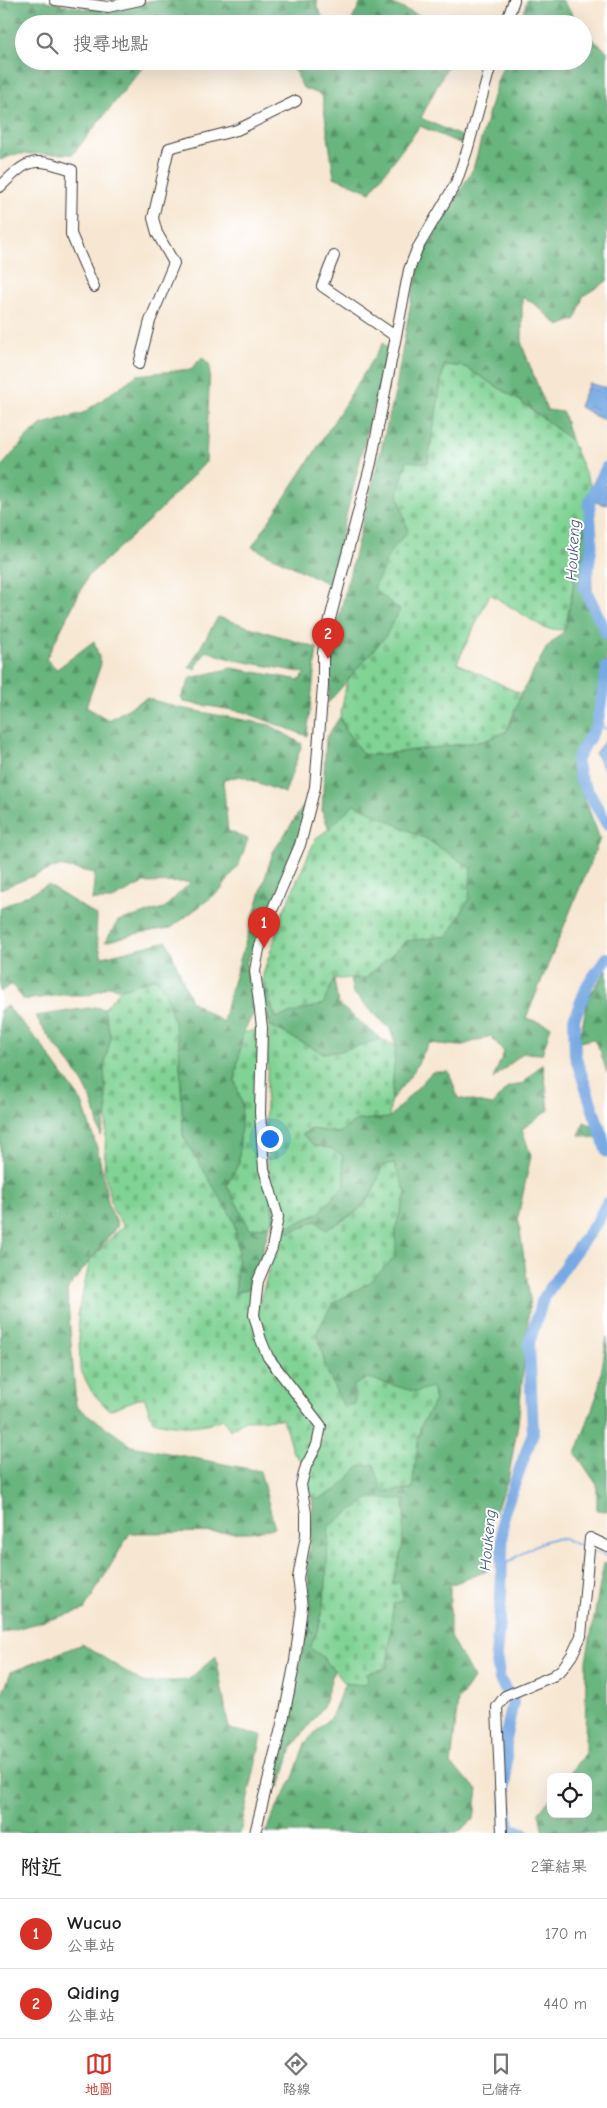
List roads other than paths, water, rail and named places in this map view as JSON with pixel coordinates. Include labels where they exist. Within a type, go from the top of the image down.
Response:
[{"type":"street","points":[[54,0],[108,7],[140,0]]},
{"type":"street","points":[[509,15],[514,0]]},
{"type":"street","points":[[255,1833],[284,1716],[294,1661],[302,1607],[298,1578],[306,1535],[306,1512],[301,1485],[306,1466],[317,1445],[321,1426],[268,1357],[260,1340],[254,1315],[258,1281],[272,1248],[278,1217],[264,1169],[260,1113],[262,1027],[255,971],[259,949],[271,913],[300,845],[315,787],[323,686],[323,652],[371,463],[408,270],[417,250],[456,183],[490,70]]},
{"type":"street","points":[[140,364],[150,321],[174,263],[157,233],[152,218],[169,148],[237,130],[296,101]]},
{"type":"street","points":[[0,187],[20,167],[30,162],[48,162],[72,170],[71,234],[94,287]]},
{"type":"street","points":[[334,256],[322,286],[395,336]]},
{"type":"street","points":[[502,1833],[497,1707],[505,1696],[553,1676],[562,1669],[572,1655],[581,1636],[590,1538],[607,1546]]},
{"type":"water","points":[[589,383],[607,388],[607,421],[579,406]]},
{"type":"water","points":[[600,484],[607,486],[607,505],[591,501]]},
{"type":"water","points":[[607,738],[607,775],[595,753]]},
{"type":"waterway","name":"Houkeng","points":[[607,467],[589,503],[592,543],[585,589],[607,634]]},
{"type":"waterway","name":"Houkeng","points":[[607,667],[597,725],[576,760],[580,778],[607,824]]},
{"type":"waterway","points":[[597,725],[607,729]]},
{"type":"waterway","name":"Houkeng","points":[[607,958],[588,984],[574,1019],[575,1055],[607,1152]]},
{"type":"waterway","name":"Houkeng","points":[[523,1833],[510,1828],[506,1814],[506,1735],[513,1702],[500,1680],[496,1656],[501,1596],[503,1515],[533,1433],[529,1343],[543,1299],[597,1222],[607,1203]]},
{"type":"waterway","points":[[502,1567],[539,1543],[548,1540],[563,1539],[583,1547]]},
{"type":"waterway","points":[[595,1552],[607,1556]]},
{"type":"place","name":"Qiding","points":[[328,659]]},
{"type":"place","name":"Wucuo","points":[[264,948]]}]
